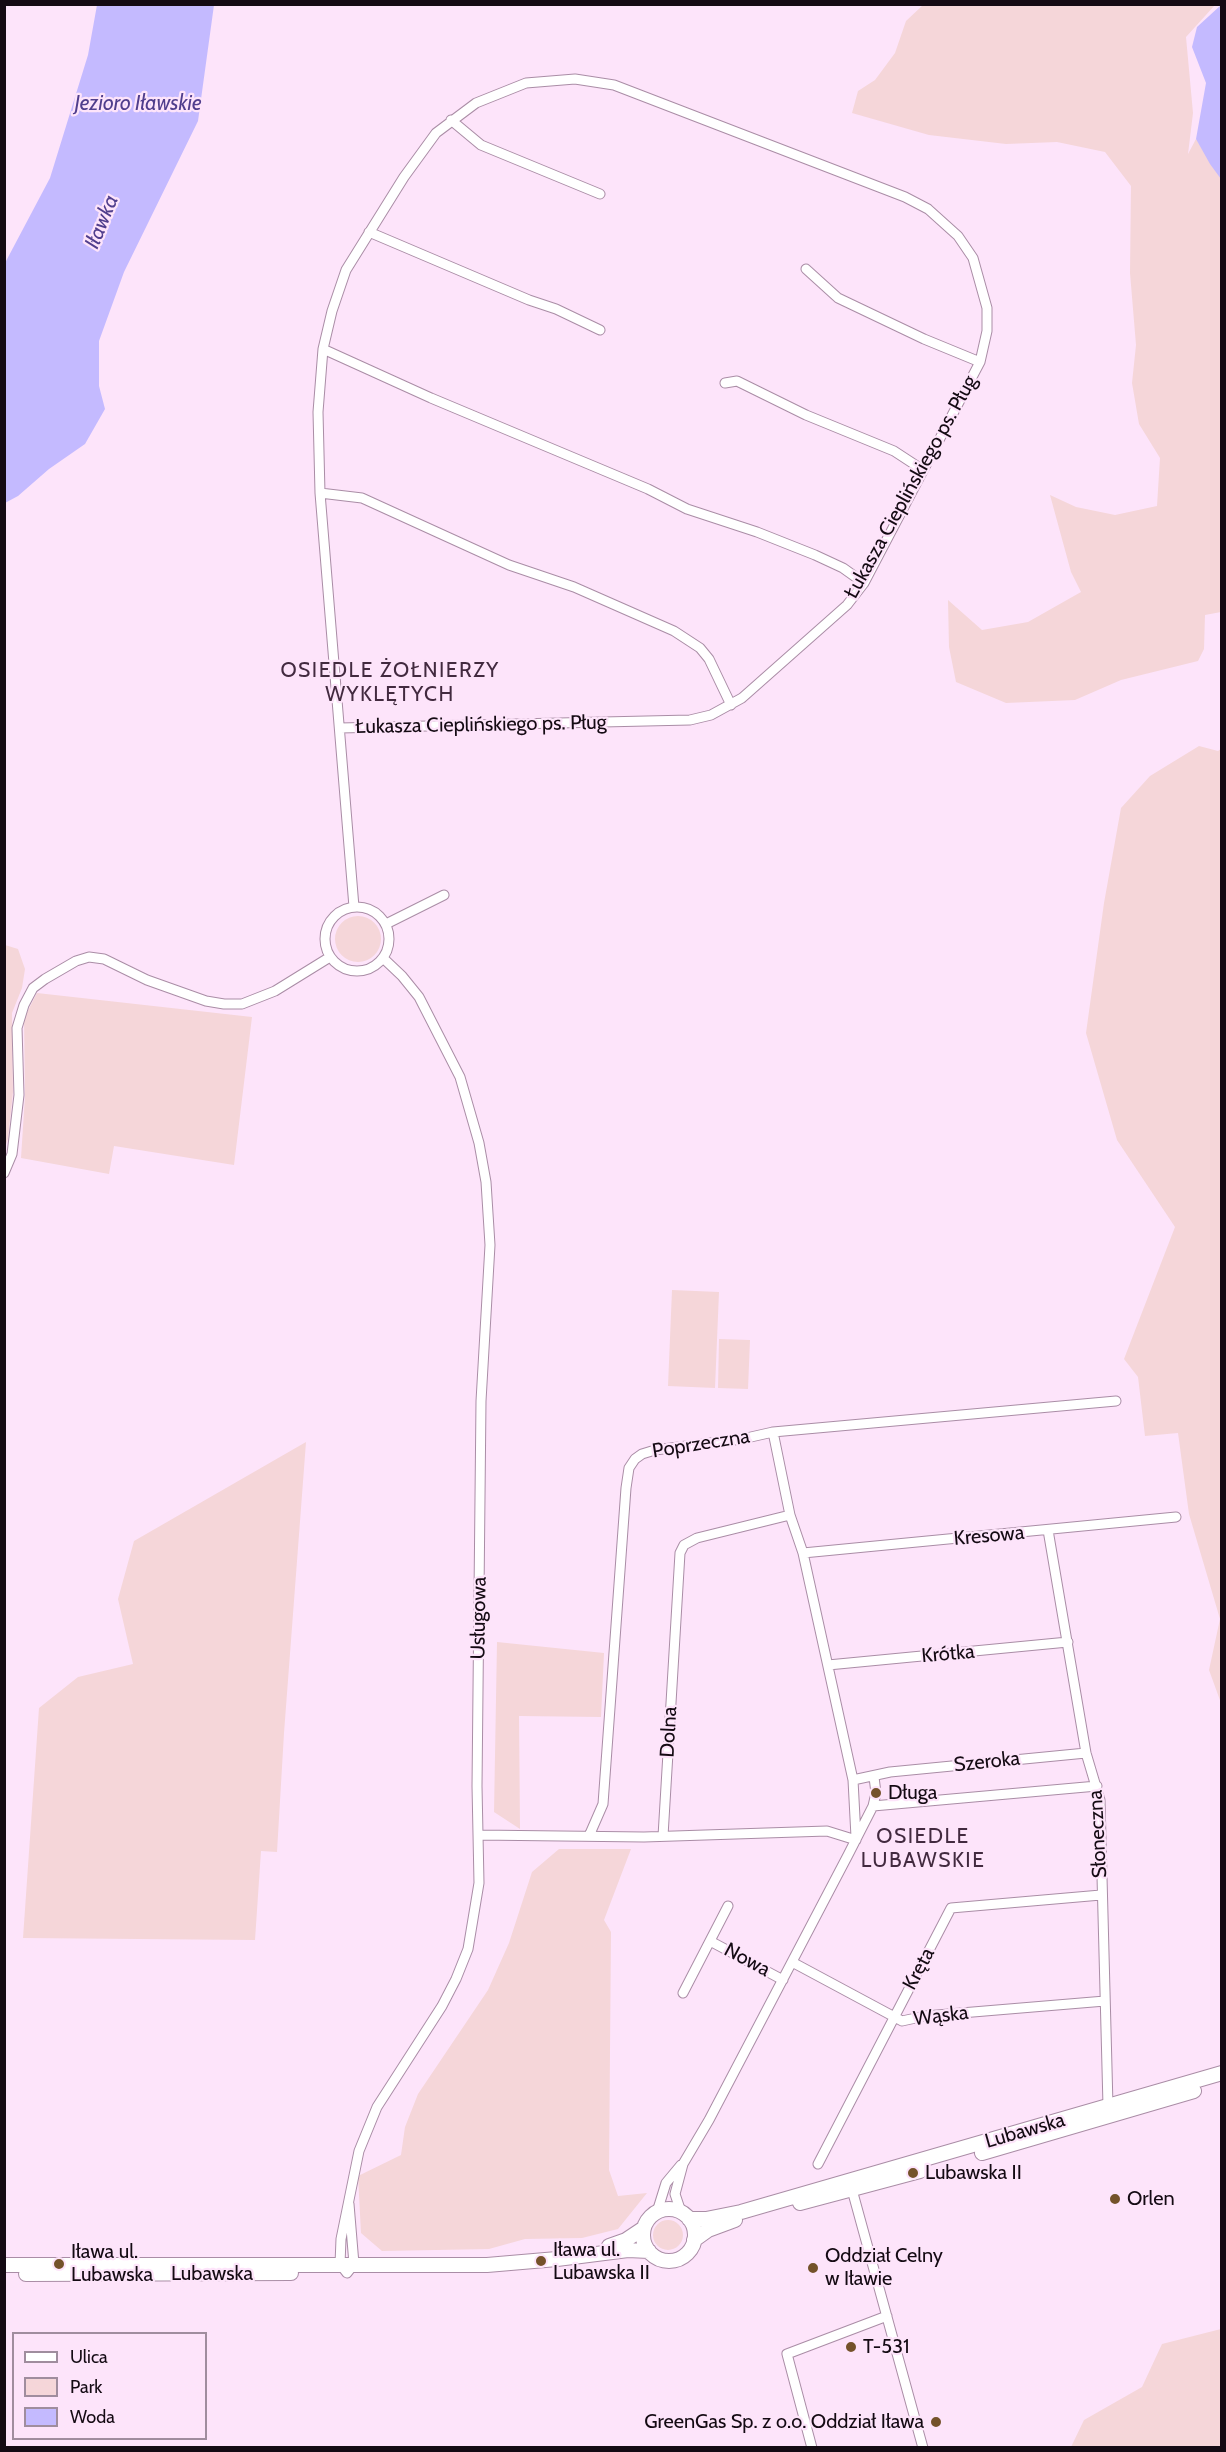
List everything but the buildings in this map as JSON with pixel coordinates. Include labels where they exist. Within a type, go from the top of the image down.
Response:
[{"type":"main road","name":"Lubawska","points":[[685,2216],[705,2219],[851,2186],[1221,2073]]},
{"type":"main road","name":"Lubawska","points":[[694,2240],[708,2230],[755,2213],[1099,2119],[1221,2082]]},
{"type":"main road","points":[[1099,2119],[1106,2114],[1108,2106]]},
{"type":"main road","points":[[669,2209],[685,2216],[693,2229],[694,2240],[688,2252],[675,2260],[661,2260],[648,2251],[644,2240],[644,2228],[651,2216],[669,2209]]},
{"type":"main road","name":"Lubawska","points":[[585,2255],[626,2240],[644,2228]]},
{"type":"main road","name":"Lubawska","points":[[4,2274],[487,2265],[628,2250],[648,2251]]},
{"type":"main road","name":"Lubawska","points":[[4,2265],[347,2267]]},
{"type":"street","name":"Łukasza Cieplińskiego ps. Pług","points":[[340,728],[690,720],[711,715],[732,705],[755,687],[847,605],[864,583],[980,362],[987,331],[984,290],[973,258],[958,236],[928,209],[905,197],[614,85],[575,79],[544,81],[510,88],[476,103],[451,120],[421,150],[346,270],[332,311],[323,349],[318,412],[320,492],[354,908]]},
{"type":"street","points":[[451,120],[481,145],[600,194]]},
{"type":"street","points":[[369,232],[529,300],[556,309],[600,330]]},
{"type":"street","points":[[806,269],[838,298],[924,339],[980,362]]},
{"type":"street","points":[[323,349],[431,398],[648,489],[687,509],[757,532],[815,555],[843,568],[864,583]]},
{"type":"street","points":[[725,382],[737,381],[806,415],[894,451],[923,470]]},
{"type":"street","points":[[320,492],[362,498],[509,565],[574,587],[641,615],[700,648],[709,659],[732,705]]},
{"type":"street","points":[[386,924],[444,895]]},
{"type":"street","points":[[364,907],[378,914],[386,924],[390,942],[383,958],[373,968],[358,972],[343,969],[330,957],[325,944],[327,928],[335,915],[349,908],[364,907]]},
{"type":"street","points":[[4,1173],[12,1154],[19,1095],[17,1028],[24,1005],[33,988],[45,979],[76,961],[89,957],[104,959],[147,980],[206,1001],[242,1004],[275,991],[330,957]]},
{"type":"street","name":"Usługowa","points":[[347,2267],[341,2239],[359,2151],[390,2084],[442,2006],[456,1979],[468,1949],[479,1882],[482,1401],[490,1245],[486,1182],[479,1143],[460,1077],[435,1024],[419,997],[383,958]]},
{"type":"street","name":"Poprzeczna","points":[[589,1836],[603,1804],[626,1488],[629,1468],[642,1454],[773,1432],[1116,1401]]},
{"type":"street","points":[[773,1432],[790,1515],[803,1553],[853,1780],[856,1840]]},
{"type":"street","name":"Dolna","points":[[663,1836],[680,1553],[684,1545],[697,1538],[790,1515]]},
{"type":"street","name":"Kresowa","points":[[803,1553],[1176,1517]]},
{"type":"street","name":"Słoneczna","points":[[1048,1530],[1086,1753],[1100,1800],[1108,2106]]},
{"type":"street","name":"Krótka","points":[[828,1665],[1068,1642]]},
{"type":"street","name":"Szeroka","points":[[853,1780],[890,1772],[1086,1753]]},
{"type":"street","points":[[657,2212],[666,2183],[683,2164],[709,2120],[873,1806],[876,1793],[874,1777]]},
{"type":"street","name":"Szeroka","points":[[873,1806],[1097,1786]]},
{"type":"street","points":[[478,1835],[663,1836],[827,1831],[856,1840]]},
{"type":"street","name":"Kręta","points":[[818,2164],[951,1908],[1101,1895]]},
{"type":"street","name":"Nowa","points":[[683,1993],[728,1906]]},
{"type":"street","name":"Nowa","points":[[710,1941],[783,1980]]},
{"type":"street","name":"Wąska","points":[[792,1962],[902,2020],[925,2016],[1105,2001]]},
{"type":"street","points":[[683,2164],[675,2194],[685,2216]]},
{"type":"street","points":[[851,2186],[923,2448]]},
{"type":"street","name":"Usługowa","points":[[347,2267],[349,2204]]},
{"type":"street","points":[[812,2448],[787,2354],[887,2316]]},
{"type":"green space","points":[[923,5],[1215,5],[1186,37],[1193,113],[1188,154],[1196,139],[1222,177],[1221,612],[1205,615],[1204,649],[1198,661],[1121,680],[1075,700],[1006,703],[956,682],[949,647],[948,600],[982,630],[1028,622],[1081,592],[1071,572],[1050,495],[1076,507],[1115,515],[1157,506],[1160,458],[1139,424],[1132,383],[1136,345],[1130,273],[1131,186],[1105,152],[1057,142],[1006,144],[929,135],[852,113],[858,91],[875,80],[895,53],[906,21]]},
{"type":"green space","points":[[1199,746],[1218,751],[1222,748],[1221,1703],[1209,1670],[1220,1619],[1189,1514],[1178,1433],[1145,1436],[1138,1377],[1124,1359],[1175,1227],[1117,1140],[1086,1033],[1104,903],[1121,808],[1150,776]]},
{"type":"green space","points":[[358,916],[374,923],[381,939],[374,955],[358,962],[342,955],[335,939],[342,923]]},
{"type":"green space","points":[[5,945],[18,949],[25,969],[22,988],[12,1013],[13,1092],[8,1139],[5,1147]]},
{"type":"green space","points":[[37,993],[252,1017],[234,1165],[114,1146],[109,1174],[21,1158],[25,1096],[24,1018]]},
{"type":"green space","points":[[672,1290],[719,1292],[715,1388],[668,1386]]},
{"type":"green space","points":[[719,1339],[750,1340],[748,1389],[718,1388]]},
{"type":"green space","points":[[306,1442],[277,1852],[261,1851],[255,1940],[23,1938],[39,1708],[78,1677],[133,1664],[118,1599],[134,1541]]},
{"type":"green space","points":[[497,1642],[604,1653],[601,1717],[519,1716],[520,1829],[494,1812]]},
{"type":"green space","points":[[559,1849],[631,1849],[604,1920],[611,1932],[609,2170],[618,2196],[647,2193],[618,2229],[582,2238],[525,2239],[489,2249],[382,2251],[361,2233],[358,2176],[401,2155],[405,2127],[418,2094],[488,1990],[509,1943],[532,1872]]},
{"type":"green space","points":[[668,2220],[679,2224],[683,2235],[679,2246],[668,2250],[657,2246],[653,2235],[657,2224]]},
{"type":"green space","points":[[1221,2329],[1221,2447],[1071,2447],[1084,2420],[1142,2387],[1162,2344]]},
{"type":"water","name":"Jezioro Iławskie","points":[[97,5],[214,5],[198,121],[124,272],[99,341],[99,386],[105,409],[85,444],[49,469],[18,496],[5,503],[5,263],[50,178],[88,55]]},
{"type":"water","points":[[1221,5],[1221,179],[1196,139],[1206,83],[1192,47],[1197,27]]},
{"type":"place","name":"Długa","points":[[876,1793]]},
{"type":"place","name":"Lubawska II","points":[[913,2173]]},
{"type":"place","name":"Orlen","points":[[1115,2199]]},
{"type":"place","name":"Iława ul. Lubawska II","points":[[541,2261]]},
{"type":"place","name":"Iława ul. Lubawska","points":[[59,2264]]},
{"type":"place","name":"Oddział Celny w Iławie","points":[[813,2268]]},
{"type":"place","name":"T-531","points":[[851,2347]]},
{"type":"place","name":"GreenGas Sp. z o.o. Oddział Iława","points":[[936,2422]]},
{"type":"district","name":"OSIEDLE ŻOŁNIERZY WYKLĘTYCH","points":[[390,683]]},
{"type":"district","name":"OSIEDLE LUBAWSKIE","points":[[923,1849]]},
{"type":"water label","name":"Iławka","points":[[102,222]]}]
